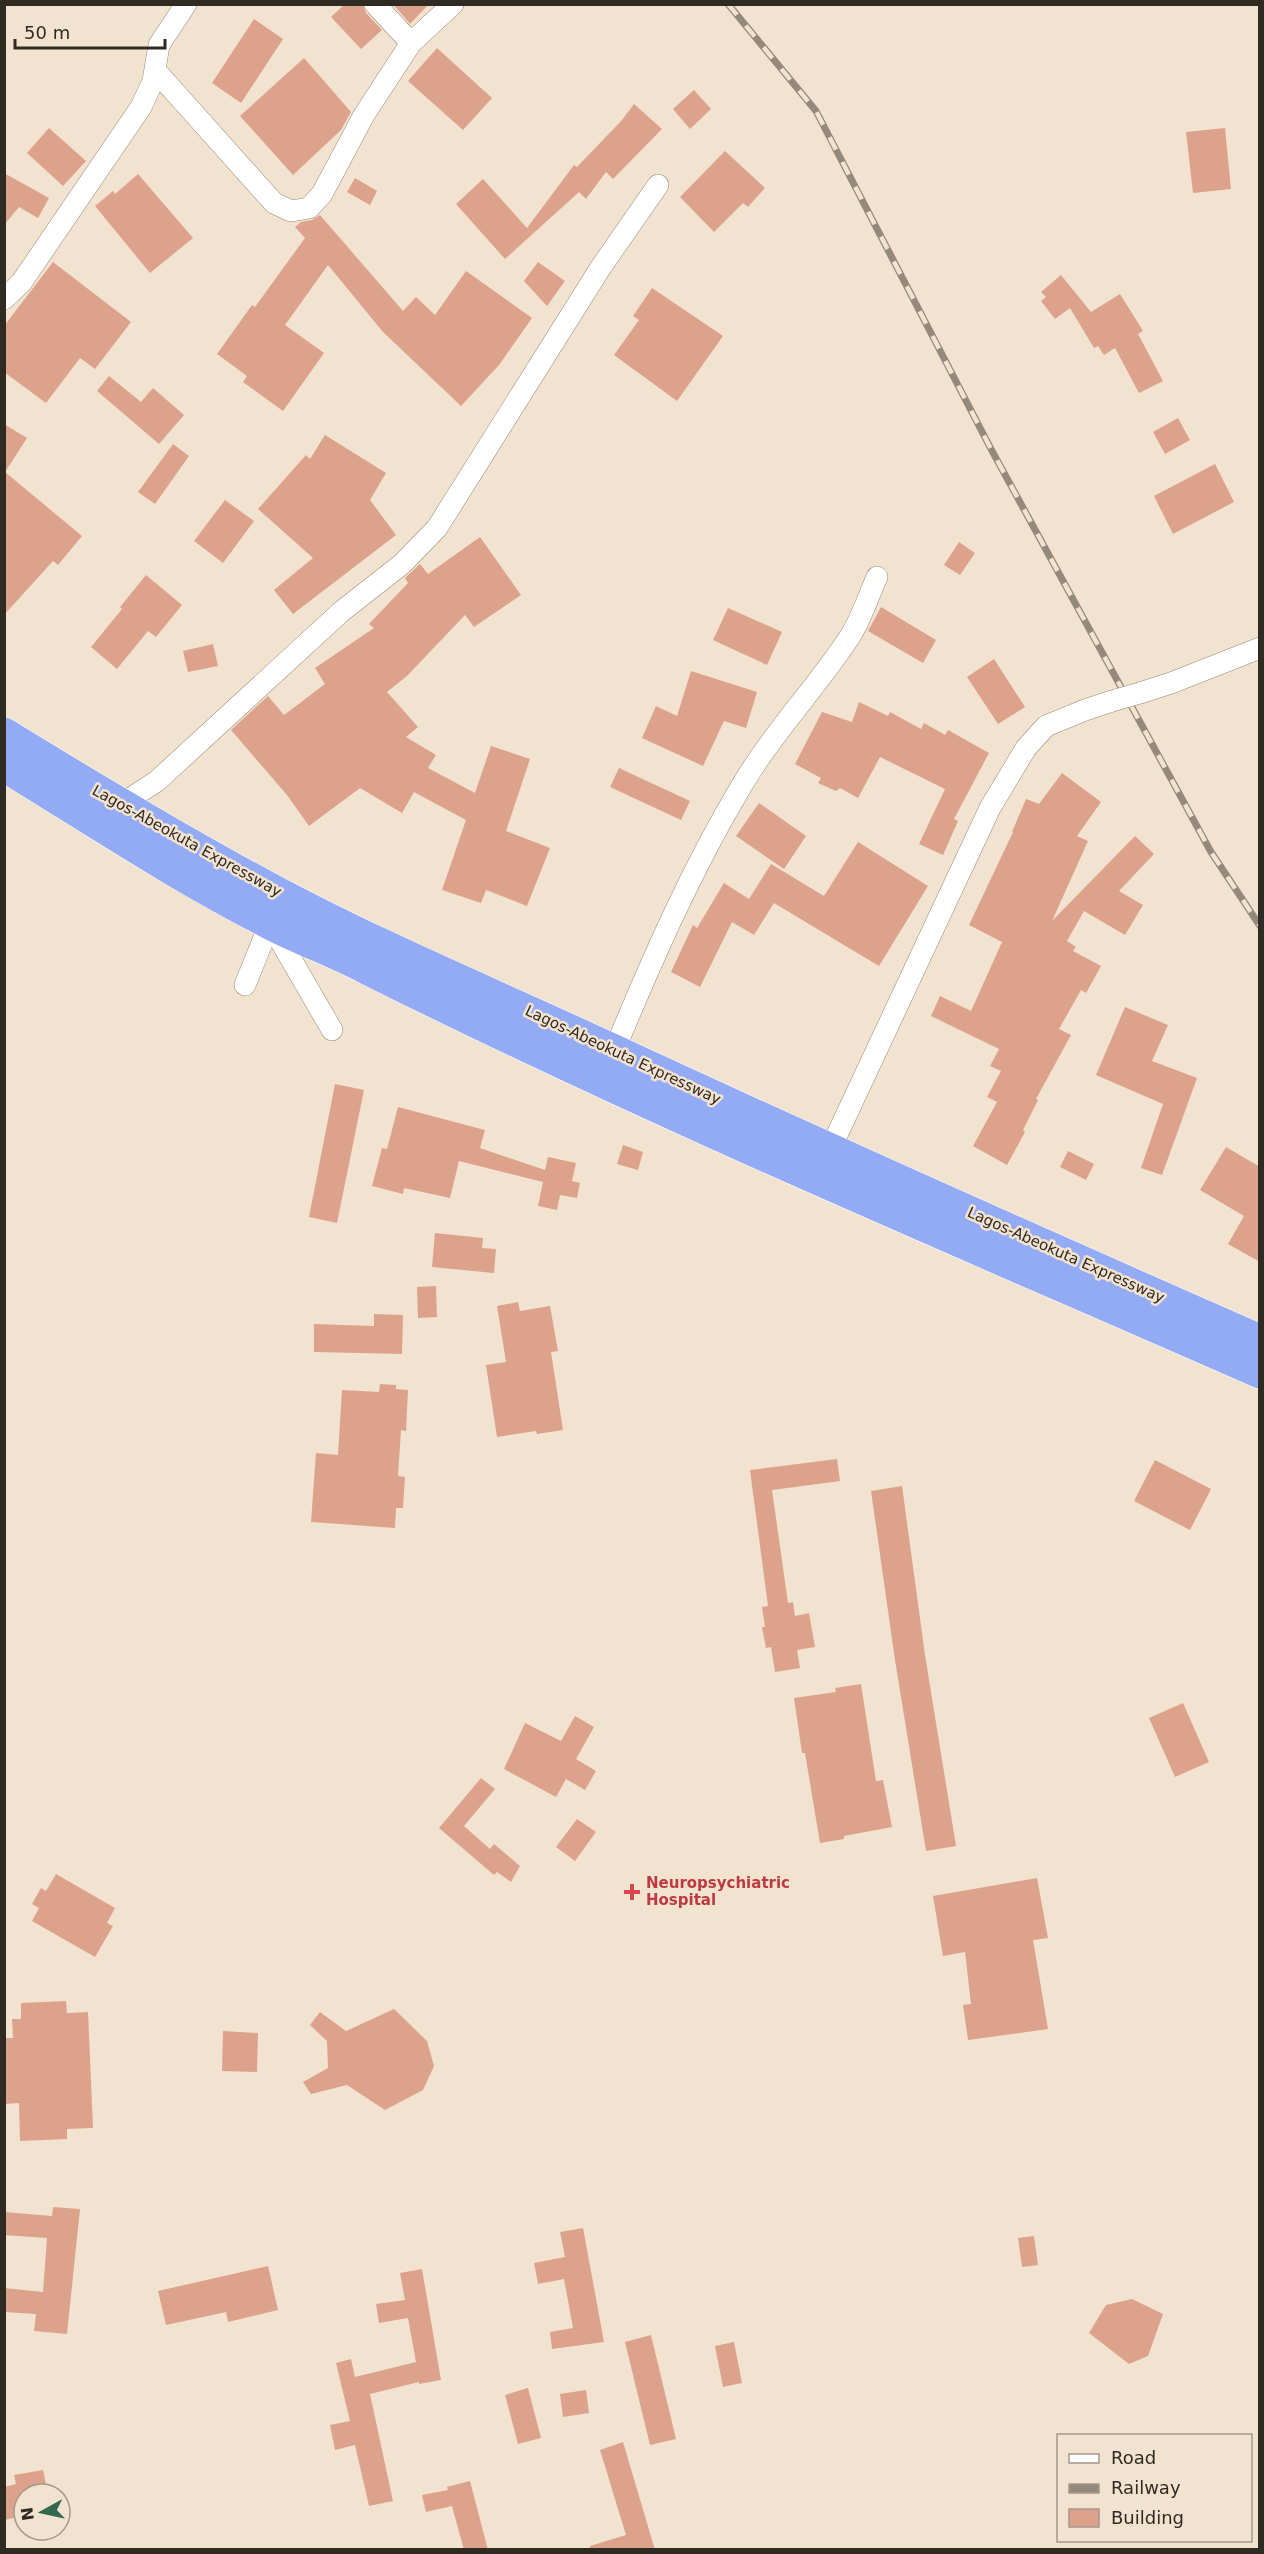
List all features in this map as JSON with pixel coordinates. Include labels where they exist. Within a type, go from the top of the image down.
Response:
[{"type":"highway","name":"Lagos-Abeokuta Expressway","points":[[4,734],[120,805],[267,887],[825,1149],[1260,1341]]},
{"type":"highway","name":"Lagos-Abeokuta Expressway","points":[[4,765],[136,846],[270,923],[363,965],[441,1006],[631,1094],[1260,1372]]},
{"type":"street","points":[[4,299],[21,283],[141,107],[153,81],[159,45],[186,4]]},
{"type":"street","points":[[375,4],[411,43]]},
{"type":"street","points":[[155,70],[274,203],[291,211],[309,208],[322,194],[364,115],[411,43],[453,4]]},
{"type":"street","points":[[120,805],[157,781],[342,611],[402,564],[437,528],[601,267],[658,185]]},
{"type":"street","points":[[614,1051],[657,949],[696,866],[743,784],[794,709],[827,669],[850,636],[878,576]]},
{"type":"street","points":[[825,1149],[835,1139],[990,808],[1026,748],[1046,726],[1085,710],[1171,683],[1260,648]]},
{"type":"street","points":[[245,986],[270,923]]},
{"type":"street","points":[[270,923],[332,1030]]},
{"type":"building","points":[[345,4],[363,4],[366,13],[382,30],[361,49],[331,17]]},
{"type":"building","points":[[393,4],[429,4],[410,24]]},
{"type":"building","points":[[254,19],[283,39],[241,103],[212,83]]},
{"type":"building","points":[[437,48],[492,98],[463,130],[408,81]]},
{"type":"building","points":[[304,58],[351,112],[341,130],[293,175],[240,116]]},
{"type":"building","points":[[694,90],[711,109],[690,129],[673,109]]},
{"type":"building","points":[[634,104],[662,129],[613,179],[606,172],[586,199],[579,192],[505,259],[456,204],[483,179],[527,228],[574,165],[577,167],[622,120]]},
{"type":"building","points":[[49,128],[86,161],[63,186],[27,153]]},
{"type":"building","points":[[1225,128],[1231,189],[1193,193],[1186,132]]},
{"type":"building","points":[[725,151],[765,188],[748,207],[743,203],[714,232],[680,197]]},
{"type":"building","points":[[4,173],[49,198],[38,218],[19,207],[4,225]]},
{"type":"building","points":[[138,174],[193,238],[150,273],[95,206],[113,191],[115,194]]},
{"type":"building","points":[[355,178],[377,191],[370,205],[347,192]]},
{"type":"building","points":[[320,215],[403,311],[416,297],[435,315],[466,271],[532,318],[499,365],[461,406],[383,332],[328,265],[285,325],[324,353],[283,411],[243,382],[247,376],[217,354],[252,305],[255,307],[305,238],[295,227],[301,222],[312,220]]},
{"type":"building","points":[[53,262],[131,322],[95,369],[80,358],[46,403],[4,372],[4,326]]},
{"type":"building","points":[[538,262],[565,281],[547,306],[524,281]]},
{"type":"building","points":[[1061,275],[1091,312],[1120,294],[1143,331],[1138,334],[1163,381],[1139,393],[1115,348],[1104,355],[1098,346],[1094,348],[1070,308],[1055,319],[1041,301],[1046,297],[1041,292]]},
{"type":"building","points":[[652,288],[723,336],[677,401],[614,355],[639,320],[633,316]]},
{"type":"building","points":[[109,376],[141,402],[153,388],[184,415],[159,444],[97,391]]},
{"type":"building","points":[[1178,418],[1190,440],[1165,454],[1153,432]]},
{"type":"building","points":[[4,424],[27,438],[5,472],[82,536],[58,565],[53,561],[4,615]]},
{"type":"building","points":[[325,435],[386,473],[370,500],[396,535],[293,614],[274,590],[313,558],[258,509],[306,455],[310,459]]},
{"type":"building","points":[[173,444],[189,456],[155,504],[138,492]]},
{"type":"building","points":[[1215,464],[1234,502],[1173,534],[1154,496]]},
{"type":"building","points":[[225,500],[254,521],[223,563],[194,541]]},
{"type":"building","points":[[480,537],[521,595],[474,627],[465,615],[407,676],[387,692],[418,727],[406,737],[436,755],[428,768],[475,793],[491,746],[530,759],[506,831],[550,848],[527,906],[486,890],[481,903],[442,890],[466,820],[414,792],[402,813],[360,788],[309,826],[287,795],[231,730],[268,696],[284,715],[325,684],[315,668],[374,628],[369,624],[408,583],[405,578],[420,564],[428,574]]},
{"type":"building","points":[[959,542],[975,553],[960,575],[944,565]]},
{"type":"building","points":[[146,575],[182,605],[156,637],[148,631],[117,669],[91,647]]},
{"type":"building","points":[[881,607],[936,640],[923,663],[868,631]]},
{"type":"building","points":[[728,608],[782,632],[767,665],[713,640]]},
{"type":"building","points":[[213,644],[218,666],[188,672],[183,651]]},
{"type":"building","points":[[994,659],[1025,707],[998,724],[967,677]]},
{"type":"building","points":[[691,671],[757,692],[746,728],[724,721],[703,766],[642,738],[656,706],[677,716]]},
{"type":"building","points":[[859,702],[888,716],[890,712],[921,729],[924,723],[945,735],[948,730],[989,753],[954,819],[958,821],[943,855],[919,844],[945,789],[880,757],[858,798],[840,788],[836,791],[818,783],[821,778],[795,764],[822,712],[852,722]]},
{"type":"building","points":[[619,768],[690,801],[681,820],[610,787]]},
{"type":"building","points":[[1062,773],[1101,802],[1077,836],[1088,841],[1052,921],[1135,836],[1154,854],[1119,891],[1143,905],[1125,935],[1084,911],[1067,941],[1076,947],[1073,951],[1101,966],[1086,993],[1081,990],[1059,1029],[1071,1035],[1036,1099],[1038,1100],[1023,1130],[1025,1132],[1007,1165],[973,1146],[997,1102],[987,1097],[1001,1071],[990,1066],[999,1049],[931,1016],[940,996],[971,1011],[1002,942],[969,925],[1026,799],[1039,804]]},
{"type":"building","points":[[759,803],[806,836],[784,869],[736,836]]},
{"type":"building","points":[[858,842],[928,886],[879,966],[774,903],[754,935],[732,922],[700,987],[671,972],[693,925],[697,928],[724,883],[749,899],[771,864],[824,896]]},
{"type":"building","points":[[1125,1007],[1168,1025],[1152,1061],[1197,1078],[1162,1175],[1141,1168],[1163,1104],[1096,1075]]},
{"type":"building","points":[[335,1084],[364,1090],[337,1223],[309,1217]]},
{"type":"building","points":[[398,1107],[485,1130],[480,1148],[545,1170],[548,1157],[576,1163],[572,1181],[580,1183],[577,1198],[560,1195],[557,1210],[538,1206],[543,1182],[459,1161],[450,1198],[404,1188],[403,1194],[372,1186],[382,1148],[387,1149]]},
{"type":"building","points":[[623,1145],[643,1152],[638,1170],[617,1164]]},
{"type":"building","points":[[1226,1147],[1260,1167],[1260,1262],[1228,1244],[1244,1216],[1200,1190]]},
{"type":"building","points":[[1068,1151],[1094,1164],[1086,1180],[1060,1167]]},
{"type":"building","points":[[435,1233],[483,1238],[482,1248],[496,1249],[494,1273],[432,1267]]},
{"type":"building","points":[[436,1286],[437,1317],[418,1318],[417,1287]]},
{"type":"building","points":[[518,1302],[520,1311],[550,1306],[558,1351],[551,1352],[563,1430],[537,1434],[536,1431],[497,1437],[486,1365],[506,1362],[497,1306]]},
{"type":"building","points":[[374,1314],[403,1315],[402,1354],[314,1352],[314,1324],[374,1326]]},
{"type":"building","points":[[380,1384],[396,1385],[396,1389],[408,1390],[406,1431],[401,1430],[398,1476],[405,1477],[403,1508],[396,1508],[395,1528],[311,1522],[316,1453],[338,1455],[342,1390],[379,1392]]},
{"type":"building","points":[[837,1459],[840,1481],[772,1490],[788,1603],[793,1602],[795,1616],[809,1613],[815,1647],[797,1650],[800,1668],[775,1672],[771,1647],[766,1648],[762,1627],[765,1627],[762,1607],[768,1606],[750,1470]]},
{"type":"building","points":[[1155,1460],[1211,1489],[1190,1530],[1134,1501]]},
{"type":"building","points":[[902,1486],[925,1655],[956,1846],[926,1851],[871,1491]]},
{"type":"building","points":[[861,1684],[876,1781],[883,1780],[892,1827],[820,1843],[805,1753],[802,1753],[794,1698],[836,1692],[835,1688]]},
{"type":"building","points":[[1183,1703],[1209,1762],[1175,1777],[1149,1718]]},
{"type":"building","points":[[575,1716],[594,1727],[576,1759],[596,1771],[585,1790],[566,1779],[556,1797],[504,1769],[525,1723],[561,1741]]},
{"type":"building","points":[[481,1778],[495,1789],[464,1826],[490,1849],[494,1844],[520,1866],[511,1882],[497,1872],[494,1875],[439,1828]]},
{"type":"building","points":[[577,1819],[596,1832],[575,1861],[556,1847]]},
{"type":"building","points":[[56,1874],[115,1908],[107,1923],[113,1926],[95,1957],[32,1921],[39,1908],[32,1904],[41,1888],[46,1891]]},
{"type":"building","points":[[1037,1878],[1048,1938],[1033,1940],[1048,2029],[968,2040],[963,2005],[971,2004],[965,1952],[943,1956],[933,1896]]},
{"type":"building","points":[[66,2001],[67,2013],[88,2012],[93,2128],[67,2129],[67,2139],[20,2141],[19,2103],[4,2104],[4,2038],[13,2038],[12,2019],[21,2019],[21,2003]]},
{"type":"building","points":[[394,2009],[427,2041],[434,2066],[423,2090],[385,2110],[347,2085],[311,2094],[303,2082],[328,2068],[327,2041],[310,2025],[320,2012],[346,2031]]},
{"type":"building","points":[[223,2031],[258,2033],[257,2072],[222,2071]]},
{"type":"building","points":[[53,2207],[80,2209],[67,2334],[34,2331],[36,2314],[4,2312],[4,2288],[43,2292],[47,2238],[4,2235],[4,2212],[52,2216]]},
{"type":"building","points":[[583,2228],[604,2342],[552,2349],[550,2332],[573,2328],[564,2279],[538,2284],[534,2263],[565,2257],[560,2232]]},
{"type":"building","points":[[1034,2236],[1038,2265],[1022,2267],[1018,2238]]},
{"type":"building","points":[[268,2266],[278,2310],[228,2322],[226,2312],[166,2325],[158,2291]]},
{"type":"building","points":[[422,2269],[441,2380],[419,2384],[419,2382],[370,2394],[393,2501],[369,2506],[355,2445],[335,2450],[330,2425],[350,2421],[336,2363],[351,2359],[355,2377],[416,2362],[408,2318],[379,2323],[376,2304],[405,2300],[400,2273]]},
{"type":"building","points":[[1132,2299],[1163,2314],[1148,2356],[1129,2364],[1089,2333],[1106,2305]]},
{"type":"building","points":[[651,2335],[676,2439],[650,2445],[625,2342]]},
{"type":"building","points":[[734,2342],[742,2383],[723,2387],[715,2346]]},
{"type":"building","points":[[528,2388],[541,2438],[518,2444],[505,2395]]},
{"type":"building","points":[[586,2390],[589,2413],[563,2417],[560,2394]]},
{"type":"building","points":[[623,2442],[655,2550],[590,2550],[590,2546],[626,2535],[600,2450]]},
{"type":"building","points":[[43,2470],[46,2482],[16,2482],[14,2475]]},
{"type":"building","points":[[470,2481],[488,2550],[464,2550],[452,2506],[426,2512],[422,2495],[448,2490],[447,2487]]},
{"type":"building","points":[[12,2485],[12,2518],[4,2520],[4,2487]]},
{"type":"railway","points":[[728,4],[816,111],[991,449],[1211,852],[1260,926]]},
{"type":"place","name":"Neuropsychiatric Hospital","points":[[632,1892]]}]
